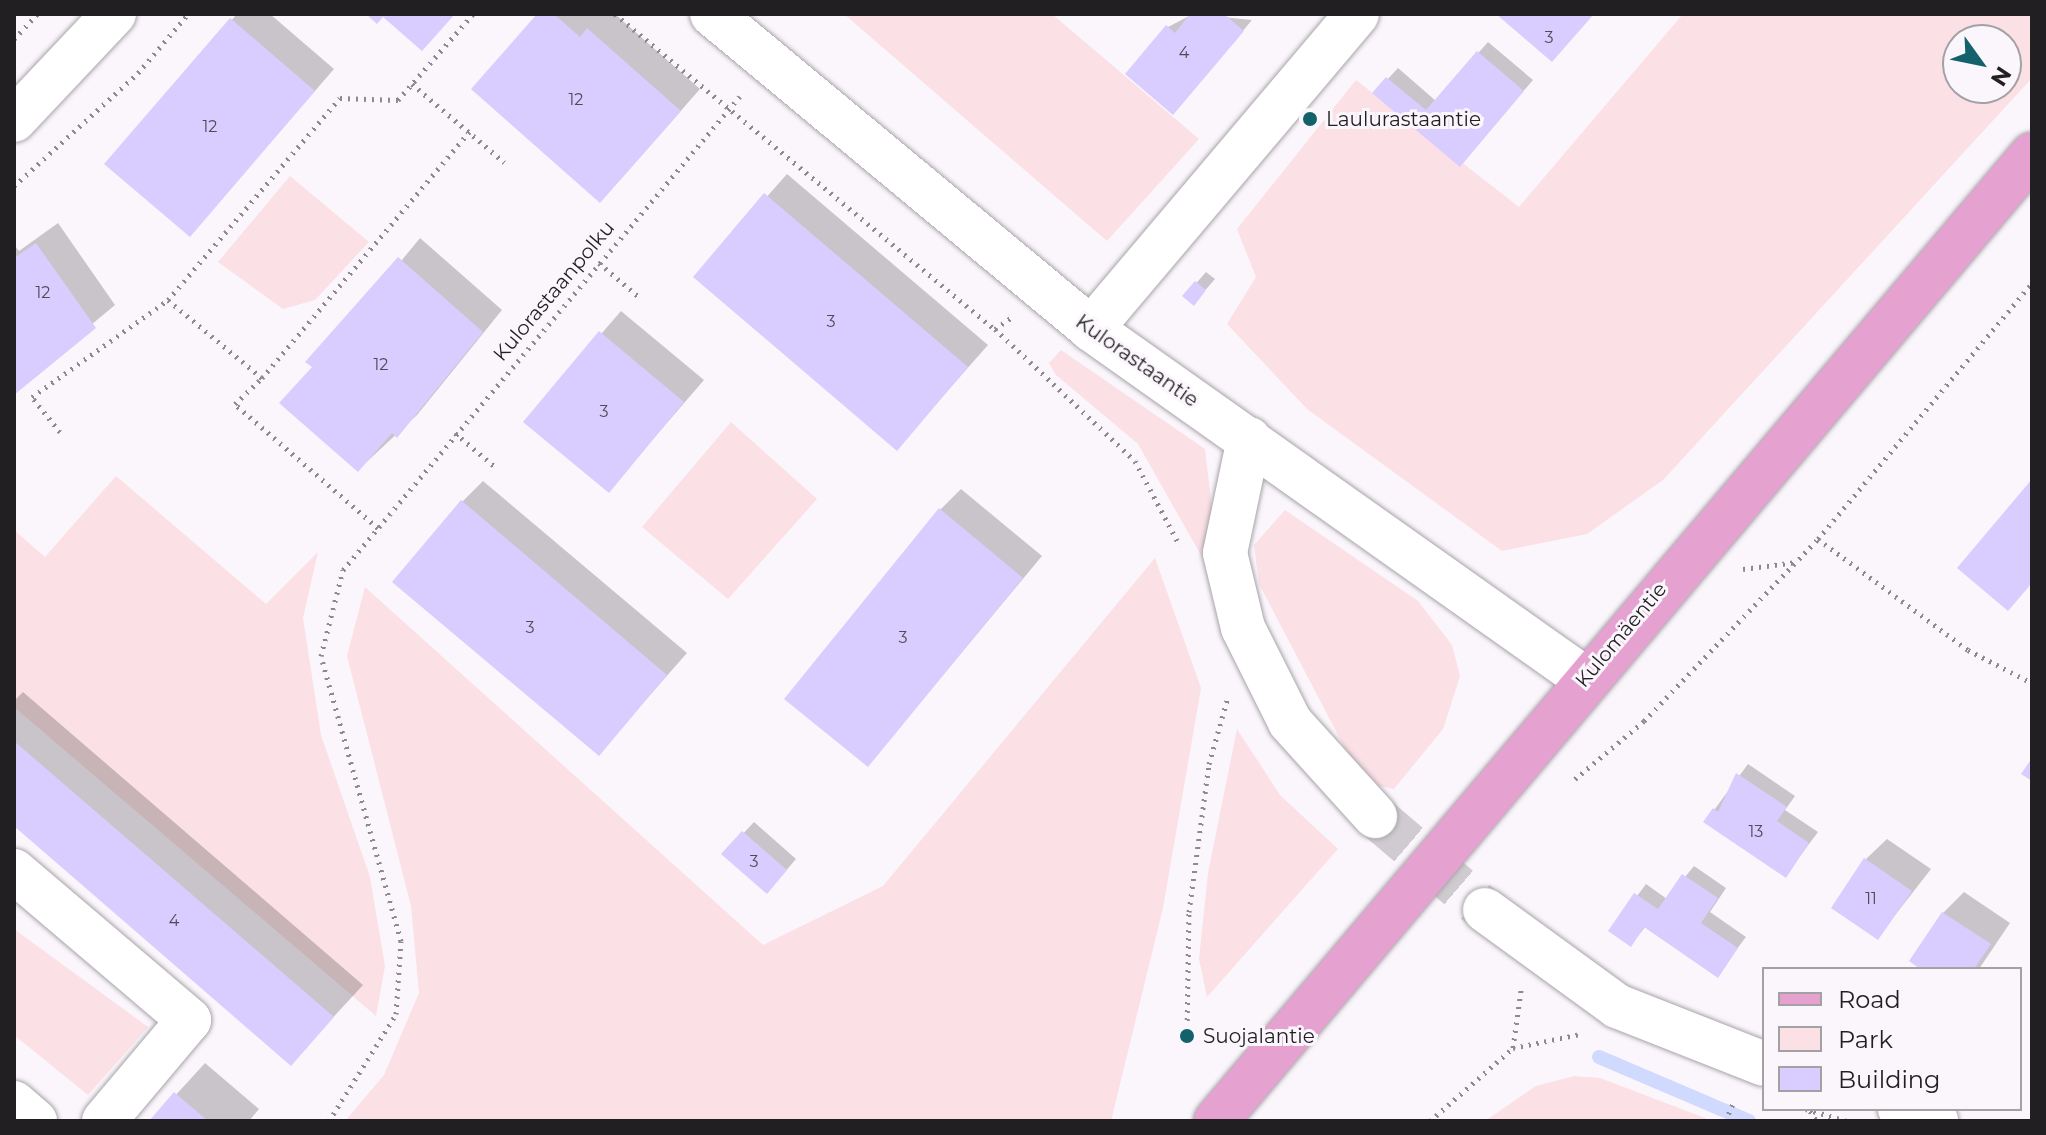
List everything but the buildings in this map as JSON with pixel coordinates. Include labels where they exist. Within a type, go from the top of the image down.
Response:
[{"type":"main road","name":"Kulomäentie","points":[[1216,1121],[1584,678],[2032,155]]},
{"type":"street","points":[[14,120],[114,14]]},
{"type":"street","points":[[1091,329],[1357,14]]},
{"type":"street","name":"Kulorastaantie","points":[[719,16],[768,62],[1091,329],[1584,678]]},
{"type":"street","points":[[1249,439],[1225,553],[1243,628],[1290,722],[1375,816]]},
{"type":"street","points":[[14,871],[189,1020],[104,1121]]},
{"type":"street","points":[[1485,910],[1617,1006],[1762,1063]]},
{"type":"street","points":[[14,1103],[35,1121]]},
{"type":"street","points":[[1906,1111],[1936,1121]]},
{"type":"path","points":[[14,39],[37,14]]},
{"type":"path","points":[[14,186],[138,73],[188,14]]},
{"type":"path","points":[[60,432],[32,397],[168,300],[340,98],[398,100],[473,14]]},
{"type":"path","points":[[615,14],[995,329]]},
{"type":"path","name":"Kulorastaanpolku","points":[[329,1121],[396,1014],[401,941],[321,656],[343,570],[768,62]]},
{"type":"path","points":[[412,84],[504,162]]},
{"type":"path","points":[[378,528],[235,404],[262,378],[469,132]]},
{"type":"path","points":[[599,263],[639,297]]},
{"type":"path","points":[[1575,779],[1644,721],[1818,539],[2032,283]]},
{"type":"path","points":[[168,300],[262,378]]},
{"type":"path","points":[[455,433],[494,466]]},
{"type":"path","points":[[1818,539],[1968,650],[2032,683]]},
{"type":"path","points":[[1187,1036],[1189,912],[1209,764],[1232,684]]},
{"type":"path","points":[[1513,1048],[1522,984]]},
{"type":"path","points":[[1430,1121],[1513,1048],[1586,1033]]},
{"type":"path","points":[[1811,1111],[1847,1121]]},
{"type":"green space","points":[[844,14],[1052,14],[1199,139],[1107,241]]},
{"type":"green space","points":[[1683,14],[2032,14],[2032,78],[2022,89],[2022,24],[1942,24],[1942,104],[2008,104],[1663,480],[1587,534],[1502,551],[1307,409],[1227,324],[1256,277],[1237,229],[1356,80],[1519,207]]},
{"type":"green space","points":[[290,176],[369,242],[315,300],[283,309],[218,262]]},
{"type":"green space","points":[[1061,350],[1205,449],[1213,517],[1202,557],[1138,444],[1056,375],[1049,363]]},
{"type":"green space","points":[[731,422],[817,499],[728,599],[642,527]]},
{"type":"green space","points":[[116,476],[266,604],[318,552],[303,618],[321,735],[370,877],[385,966],[376,1016],[14,707],[14,530],[45,557]]},
{"type":"green space","points":[[1285,510],[1418,601],[1452,645],[1460,676],[1443,729],[1394,789],[1379,786],[1348,754],[1259,584],[1254,545]]},
{"type":"green space","points":[[1155,558],[1201,688],[1163,908],[1111,1121],[345,1121],[384,1075],[419,993],[411,906],[347,656],[365,587],[763,945],[883,886]]},
{"type":"green space","points":[[1237,729],[1280,795],[1338,849],[1207,997],[1199,959],[1208,873]]},
{"type":"green space","points":[[14,929],[148,1027],[88,1095],[14,1035]]},
{"type":"green space","points":[[1574,1076],[1600,1078],[1713,1121],[1485,1121],[1536,1086]]},
{"type":"waterway","points":[[1599,1057],[1749,1121]]},
{"type":"tunnel","points":[[1375,816],[1485,910]]},
{"type":"place","name":"Laulurastaantie","points":[[1310,119]]},
{"type":"place","name":"Suojalantie","points":[[1187,1036]]}]
